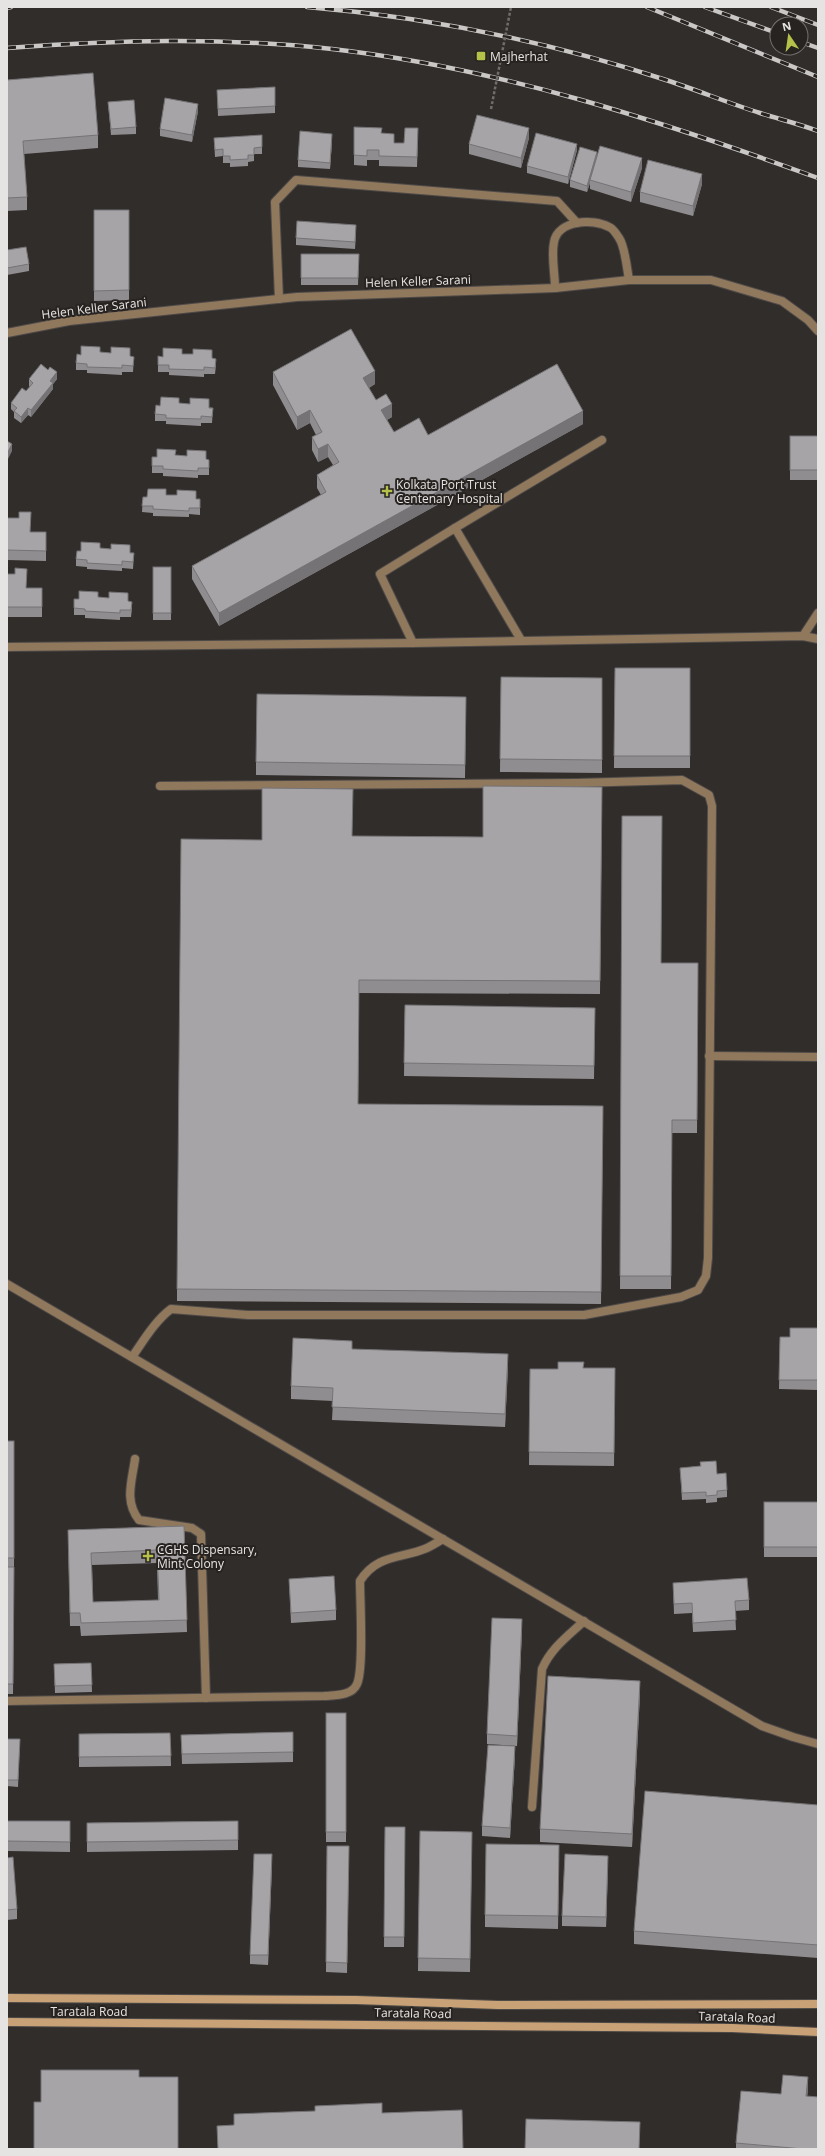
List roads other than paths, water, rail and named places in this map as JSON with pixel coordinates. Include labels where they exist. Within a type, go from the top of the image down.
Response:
[{"type":"main road","points":[[7,1998],[356,2000],[498,2005],[818,2004]]},
{"type":"main road","name":"Taratala Road","points":[[7,2022],[708,2028],[818,2032]]},
{"type":"street","points":[[279,299],[275,202],[296,180],[557,201],[577,223]]},
{"type":"street","points":[[555,288],[554,242],[557,234],[566,226],[577,223],[591,222],[610,227],[620,239],[629,280]]},
{"type":"street","name":"Helen Keller Sarani","points":[[7,333],[69,321],[279,299],[555,288],[629,280],[711,280],[782,301],[808,320],[818,331]]},
{"type":"street","points":[[413,643],[380,574],[602,440]]},
{"type":"street","points":[[455,528],[521,640]]},
{"type":"street","points":[[803,636],[818,613]]},
{"type":"street","points":[[7,647],[413,643],[803,636],[818,639]]},
{"type":"street","points":[[132,1357],[159,1320],[171,1309],[248,1314],[584,1315],[681,1297],[698,1290],[706,1276],[708,1258],[712,806],[709,795],[682,780],[576,783],[160,786]]},
{"type":"street","points":[[709,1056],[818,1057]]},
{"type":"street","points":[[7,1284],[762,1726],[818,1744]]},
{"type":"street","points":[[135,1459],[130,1503],[133,1512],[139,1520],[192,1528],[201,1534],[206,1698]]},
{"type":"street","points":[[7,1701],[324,1696],[348,1693],[357,1684],[360,1667],[360,1581],[367,1570],[378,1562],[426,1548],[444,1539]]},
{"type":"street","points":[[532,1808],[542,1669],[555,1647],[584,1621]]},
{"type":"railway","points":[[7,8],[11,7]]},
{"type":"railway","points":[[307,7],[352,11],[443,24],[533,43],[622,66],[818,131]]},
{"type":"railway","points":[[647,7],[818,77]]},
{"type":"railway","points":[[705,7],[769,30]]},
{"type":"railway","points":[[771,7],[818,25]]},
{"type":"railway","points":[[7,48],[88,43],[210,41],[291,45],[394,58],[456,69],[579,99],[699,136],[818,178]]},
{"type":"railway","points":[[809,45],[818,48]]},
{"type":"place","name":"Majherhat","points":[[481,56]]},
{"type":"place","name":"Kolkata Port Trust Centenary Hospital","points":[[387,491]]},
{"type":"place","name":"CGHS Dispensary, Mint Colony","points":[[148,1556]]}]
